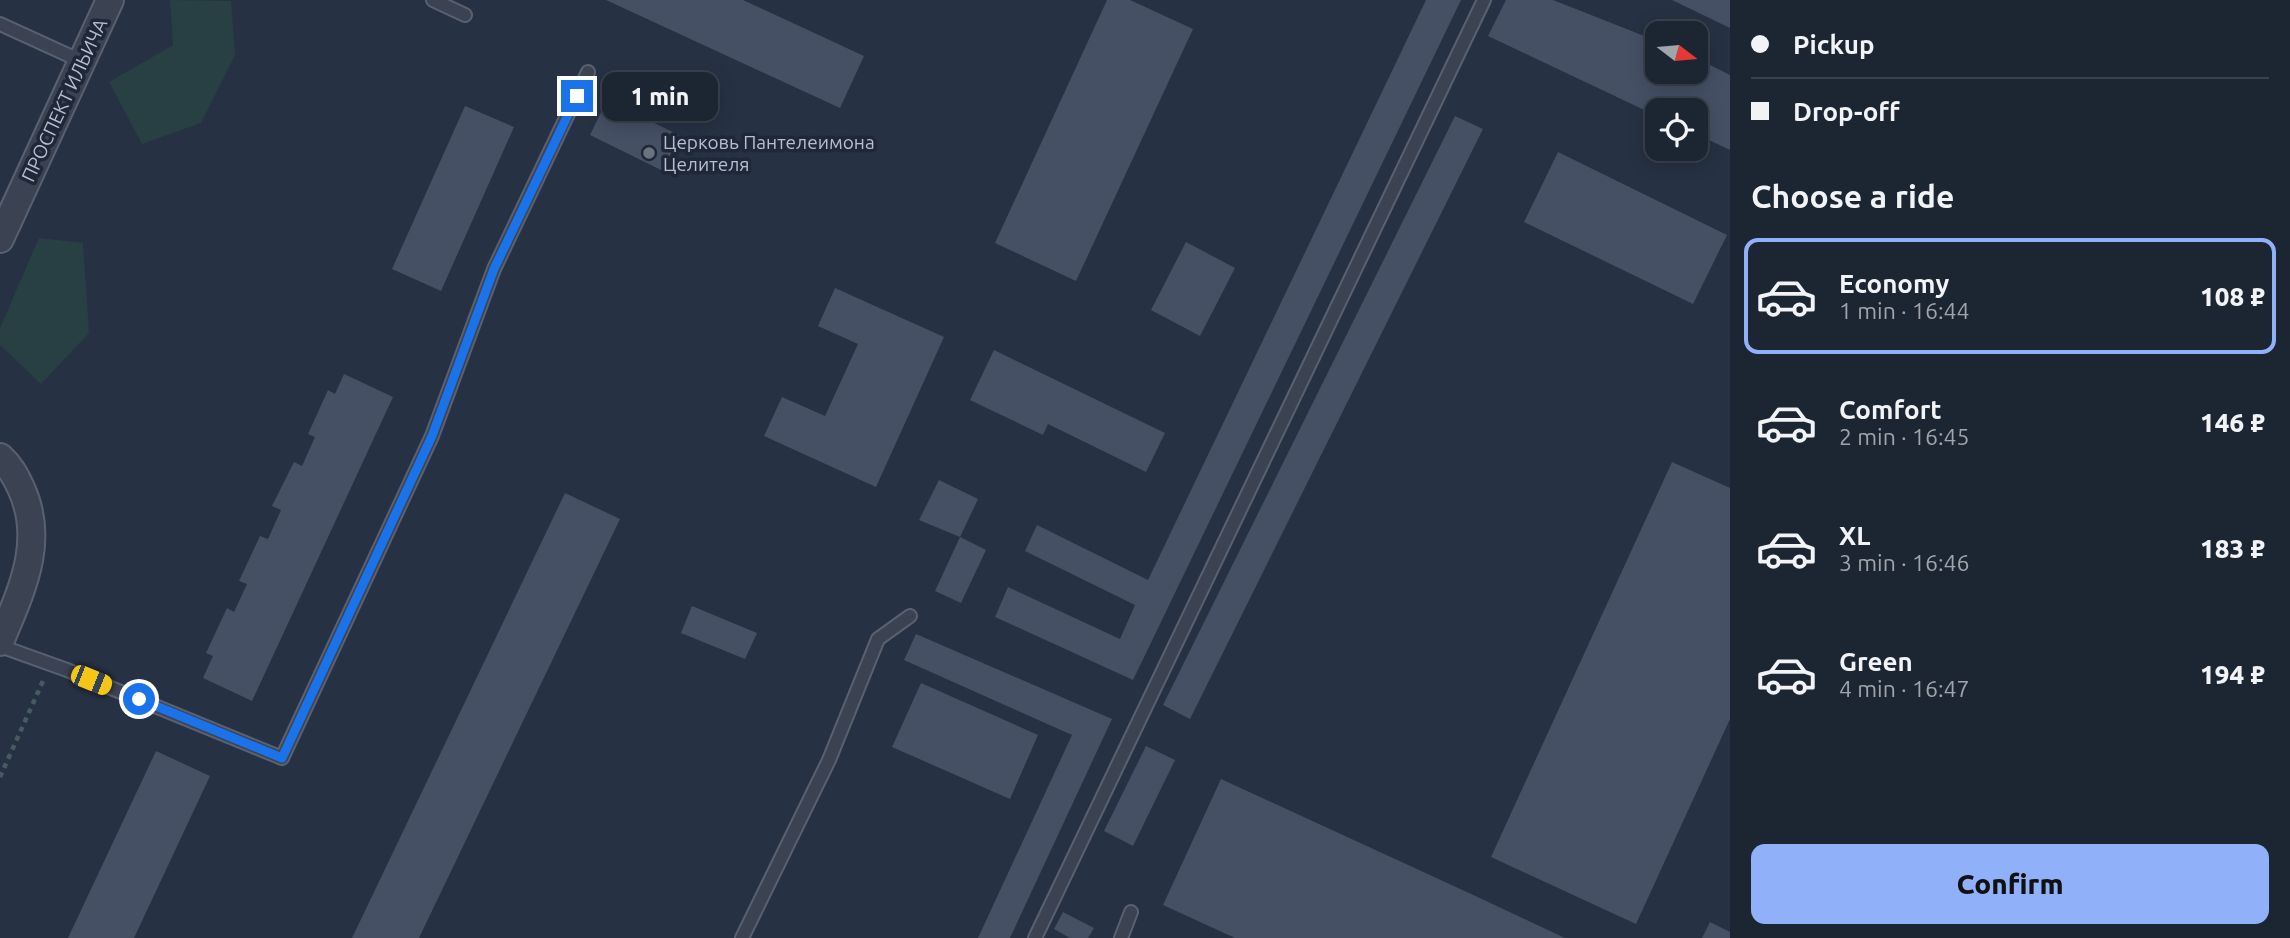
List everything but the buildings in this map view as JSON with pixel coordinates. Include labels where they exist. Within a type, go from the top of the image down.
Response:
[{"type":"street","name":"ПРОСПЕКТ ИЛЬИЧА","points":[[0,239],[110,0]]},
{"type":"street","points":[[0,457],[11,467],[28,503],[33,545],[24,583],[0,644]]},
{"type":"lane","points":[[433,0],[465,15]]},
{"type":"lane","points":[[1035,938],[1484,0]]},
{"type":"lane","points":[[0,24],[81,61]]},
{"type":"lane","points":[[0,644],[282,758],[432,436],[494,269],[589,72]]},
{"type":"lane","points":[[742,938],[829,760],[878,639],[911,616]]},
{"type":"lane","points":[[1121,938],[1132,912]]},
{"type":"path","points":[[0,777],[50,664]]},
{"type":"green space","points":[[170,0],[231,1],[235,55],[201,123],[142,144],[109,82],[173,45]]},
{"type":"green space","points":[[39,238],[83,243],[89,333],[41,384],[0,345],[0,328]]},
{"type":"place","name":"Церковь Пантелеимона Целителя","points":[[649,153]]},
{"type":"route","points":[[139,699],[282,758],[432,436],[494,269],[577,96]]}]
